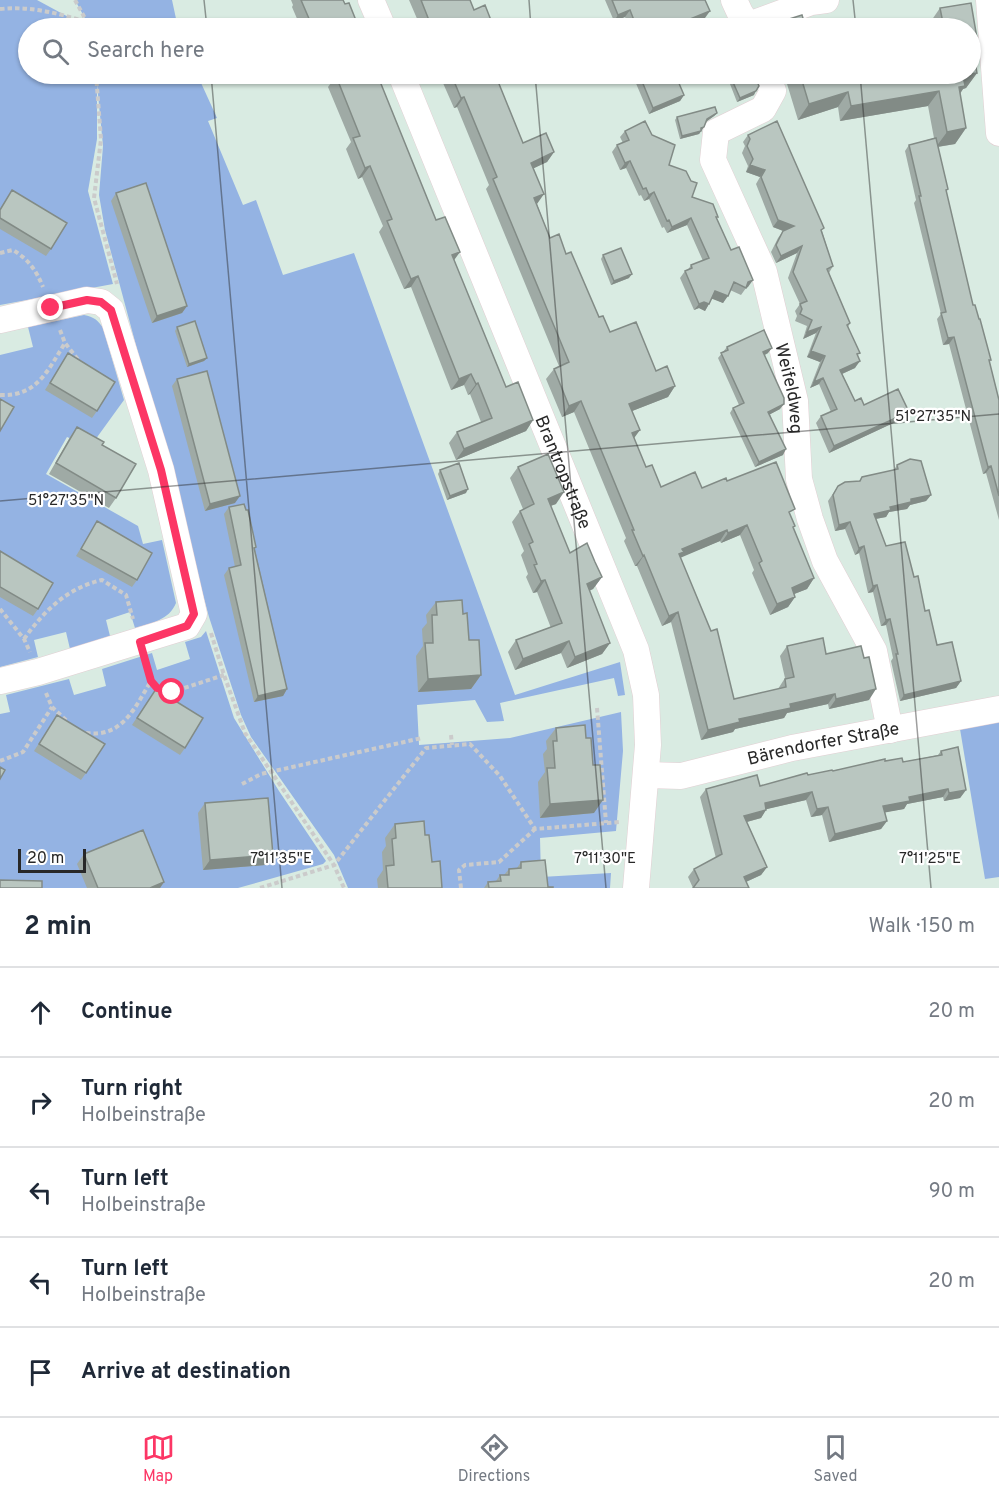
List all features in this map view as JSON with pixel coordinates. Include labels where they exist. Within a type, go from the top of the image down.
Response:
[{"type":"street","points":[[371,0],[379,18]]},
{"type":"street","points":[[734,0],[743,18]]},
{"type":"street","points":[[771,18],[811,2],[826,0]]},
{"type":"street","points":[[989,0],[999,133]]},
{"type":"street","name":"Brantropstraße","points":[[405,84],[630,631],[646,695],[648,745],[636,888]]},
{"type":"street","name":"Weifeldweg","points":[[770,84],[773,91],[763,109],[716,132],[713,160],[764,272],[795,401],[799,479],[810,519],[825,561],[874,651],[890,730]]},
{"type":"street","points":[[0,320],[87,300],[101,302],[111,310],[161,470],[194,614],[187,626],[140,642],[0,681]]},
{"type":"street","name":"Bärendorfer Straße","points":[[647,775],[681,776],[792,748],[999,709]]},
{"type":"path","points":[[75,0],[85,18]]},
{"type":"path","points":[[0,9],[19,7],[46,10],[73,18]]},
{"type":"path","points":[[97,84],[101,139],[94,198],[121,300],[111,310]]},
{"type":"path","points":[[0,395],[12,396],[32,388],[41,381],[65,343]]},
{"type":"path","points":[[24,639],[37,621],[68,593],[84,584],[102,580],[126,595],[151,681],[157,688],[172,692],[224,675]]},
{"type":"path","points":[[0,609],[24,639],[52,707],[72,726]]},
{"type":"path","points":[[194,614],[205,610],[224,675],[245,734],[334,865],[344,888]]},
{"type":"path","points":[[79,733],[93,734],[111,731],[126,721],[151,681]]},
{"type":"path","points":[[0,761],[23,752],[52,707]]},
{"type":"path","points":[[597,708],[606,823]]},
{"type":"path","points":[[451,735],[452,745]]},
{"type":"path","points":[[242,784],[261,774],[422,738]]},
{"type":"path","points":[[260,888],[334,865],[426,748],[470,744],[501,776],[535,829]]},
{"type":"path","points":[[461,888],[459,870],[465,865],[499,862],[535,829],[643,819]]},
{"type":"shaded area","points":[[0,0],[37,0],[70,18],[18,18],[18,84],[97,84],[97,139],[88,191],[113,284],[0,305]]},
{"type":"shaded area","points":[[75,0],[172,0],[176,18],[85,18]]},
{"type":"shaded area","points":[[97,84],[202,84],[217,118],[208,121],[243,205],[256,200],[283,275],[354,253],[515,695],[620,662],[625,695],[618,696],[614,678],[500,703],[504,721],[487,722],[475,700],[417,705],[419,745],[510,738],[621,712],[623,751],[616,831],[540,838],[541,877],[611,873],[610,888],[348,888],[334,855],[251,737],[241,715],[209,617],[105,230],[99,195],[103,146]]},
{"type":"shaded area","points":[[84,315],[95,319],[103,328],[124,400],[90,447],[67,437],[46,474],[138,526],[143,544],[162,540],[176,603],[164,617],[135,628],[130,612],[106,620],[110,636],[70,649],[66,632],[34,640],[38,657],[0,667],[0,355],[33,347],[28,327]]},
{"type":"shaded area","points":[[206,631],[234,718],[326,861],[323,864],[238,888],[0,888],[0,714],[10,712],[6,695],[69,679],[74,695],[106,686],[102,669],[152,653],[157,670],[190,659],[185,642],[201,637]]},
{"type":"shaded area","points":[[999,716],[999,877],[985,879],[960,729]]},
{"type":"building","points":[[301,0],[343,0],[345,4],[349,3],[355,18],[309,18]]},
{"type":"building","points":[[421,0],[470,0],[474,10],[485,5],[490,18],[428,18]]},
{"type":"building","points":[[612,0],[705,0],[710,11],[693,18],[633,18],[630,10],[618,15]]},
{"type":"building","points":[[971,3],[974,18],[942,18],[940,8]]},
{"type":"building","points":[[339,84],[381,84],[436,220],[445,217],[460,252],[452,255],[506,387],[518,382],[533,420],[464,449],[457,432],[492,418],[478,383],[476,384],[471,374],[459,379],[418,276],[411,279],[387,221],[392,219],[370,166],[365,168],[353,138],[360,136]]},
{"type":"building","points":[[455,84],[499,84],[523,143],[546,133],[554,152],[531,163],[544,194],[534,198],[550,238],[559,234],[566,254],[571,252],[599,317],[603,316],[610,332],[636,322],[656,371],[667,366],[675,386],[629,404],[640,430],[632,433],[646,467],[652,465],[661,487],[695,472],[702,488],[776,462],[795,509],[789,512],[795,526],[793,527],[814,578],[792,588],[795,597],[777,604],[759,563],[762,561],[747,525],[728,533],[727,530],[682,549],[684,552],[679,554],[711,631],[717,629],[734,699],[786,687],[785,679],[794,677],[787,646],[823,638],[826,654],[861,646],[864,658],[869,657],[876,689],[836,699],[835,694],[790,704],[791,708],[739,719],[740,722],[708,730],[678,612],[669,616],[581,401],[569,406],[554,369],[569,362],[493,179],[497,177],[464,97],[461,98]]},
{"type":"building","points":[[643,84],[679,84],[684,95],[653,108]]},
{"type":"building","points":[[734,84],[758,84],[756,91],[740,98]]},
{"type":"building","points":[[803,84],[965,84],[965,86],[959,87],[966,128],[947,132],[939,91],[851,106],[848,92],[809,104]]},
{"type":"building","points":[[715,107],[717,113],[707,119],[701,131],[682,136],[677,117]]},
{"type":"building","points":[[645,121],[652,135],[675,145],[669,165],[686,171],[691,181],[697,183],[692,197],[713,204],[718,217],[716,217],[731,250],[739,247],[753,280],[748,282],[746,288],[734,282],[728,296],[715,291],[709,304],[704,302],[699,304],[685,271],[692,268],[691,265],[709,258],[691,218],[672,227],[654,192],[649,195],[646,188],[643,189],[630,161],[625,163],[617,145],[629,140],[625,131]]},
{"type":"building","points":[[777,121],[824,228],[821,230],[833,266],[827,269],[850,323],[847,325],[860,353],[857,354],[860,361],[840,370],[855,401],[861,398],[864,405],[898,389],[909,412],[834,446],[821,416],[837,409],[823,378],[814,382],[825,356],[811,351],[821,327],[807,332],[812,320],[800,314],[802,309],[800,304],[807,301],[793,272],[802,246],[781,256],[776,245],[783,231],[794,226],[778,220],[761,177],[765,170],[750,165],[753,159],[747,146],[750,139],[748,135]]},
{"type":"building","points":[[936,138],[973,305],[980,319],[999,400],[999,496],[991,466],[988,467],[954,337],[948,338],[941,313],[946,312],[909,145]]},
{"type":"building","points":[[146,183],[187,306],[157,316],[116,193]]},
{"type":"building","points":[[12,190],[67,223],[51,249],[0,218],[0,210]]},
{"type":"building","points":[[621,248],[632,274],[614,281],[603,255]]},
{"type":"building","points":[[195,321],[207,358],[189,364],[177,327]]},
{"type":"building","points":[[764,330],[772,348],[763,352],[784,398],[784,404],[768,412],[786,449],[759,462],[733,408],[744,403],[721,353],[728,350],[727,347]]},
{"type":"building","points":[[68,353],[115,382],[97,411],[50,383]]},
{"type":"building","points":[[207,371],[240,496],[210,504],[177,379]]},
{"type":"building","points":[[0,399],[14,407],[0,431]]},
{"type":"building","points":[[77,427],[104,442],[102,445],[136,464],[116,498],[56,463]]},
{"type":"building","points":[[548,454],[564,492],[548,499],[570,553],[587,543],[602,577],[587,584],[610,643],[575,657],[569,641],[523,659],[516,640],[562,623],[545,580],[541,581],[534,565],[537,564],[529,544],[533,542],[520,511],[534,504],[518,467]]},
{"type":"building","points":[[910,459],[921,461],[931,495],[911,499],[911,502],[874,514],[886,546],[905,542],[914,577],[918,576],[925,611],[929,610],[937,645],[952,642],[961,681],[904,695],[890,619],[886,620],[877,585],[873,586],[864,546],[859,548],[850,522],[839,525],[833,495],[838,486],[845,482],[860,481],[862,477],[898,469],[897,465]]},
{"type":"building","points":[[459,463],[468,489],[450,496],[440,470]]},
{"type":"building","points":[[244,504],[248,510],[256,547],[254,548],[287,689],[258,696],[229,568],[241,565],[229,507]]},
{"type":"building","points":[[97,521],[152,553],[137,580],[81,549]]},
{"type":"building","points":[[0,551],[53,583],[38,609],[0,587]]},
{"type":"building","points":[[462,600],[463,614],[467,613],[469,640],[479,640],[481,675],[428,679],[425,643],[433,643],[432,615],[437,615],[436,602]]},
{"type":"building","points":[[156,689],[203,718],[185,748],[137,718]]},
{"type":"building","points":[[57,715],[105,744],[86,773],[39,744]]},
{"type":"building","points":[[585,725],[586,738],[591,738],[593,765],[600,765],[603,800],[550,804],[547,768],[555,768],[553,741],[557,741],[556,728]]},
{"type":"building","points":[[958,747],[966,790],[949,793],[948,789],[909,797],[910,801],[883,806],[887,821],[835,834],[828,807],[817,809],[812,792],[765,803],[766,810],[744,816],[767,867],[744,877],[749,888],[693,888],[699,880],[694,869],[722,854],[706,789],[757,775],[760,786],[807,773],[808,775],[833,771],[885,759],[885,761],[902,758],[903,762],[942,755],[941,751]]},
{"type":"building","points":[[0,767],[5,770],[0,779]]},
{"type":"building","points":[[268,798],[273,855],[210,860],[205,803]]},
{"type":"building","points":[[424,821],[425,835],[429,835],[432,862],[440,861],[442,888],[388,888],[386,866],[394,865],[392,839],[396,838],[395,824]]},
{"type":"building","points":[[143,830],[164,882],[150,888],[98,888],[84,854]]},
{"type":"building","points":[[545,860],[548,887],[553,888],[489,888],[488,882],[501,881],[500,875],[509,875],[509,869],[521,868],[521,862]]},
{"type":"building","points":[[0,880],[42,881],[42,888],[0,888]]},
{"type":"route","points":[[51,308],[87,300],[101,302],[111,310],[134,378],[161,470],[194,614],[187,626],[140,642],[151,681],[157,688],[172,692]]}]
